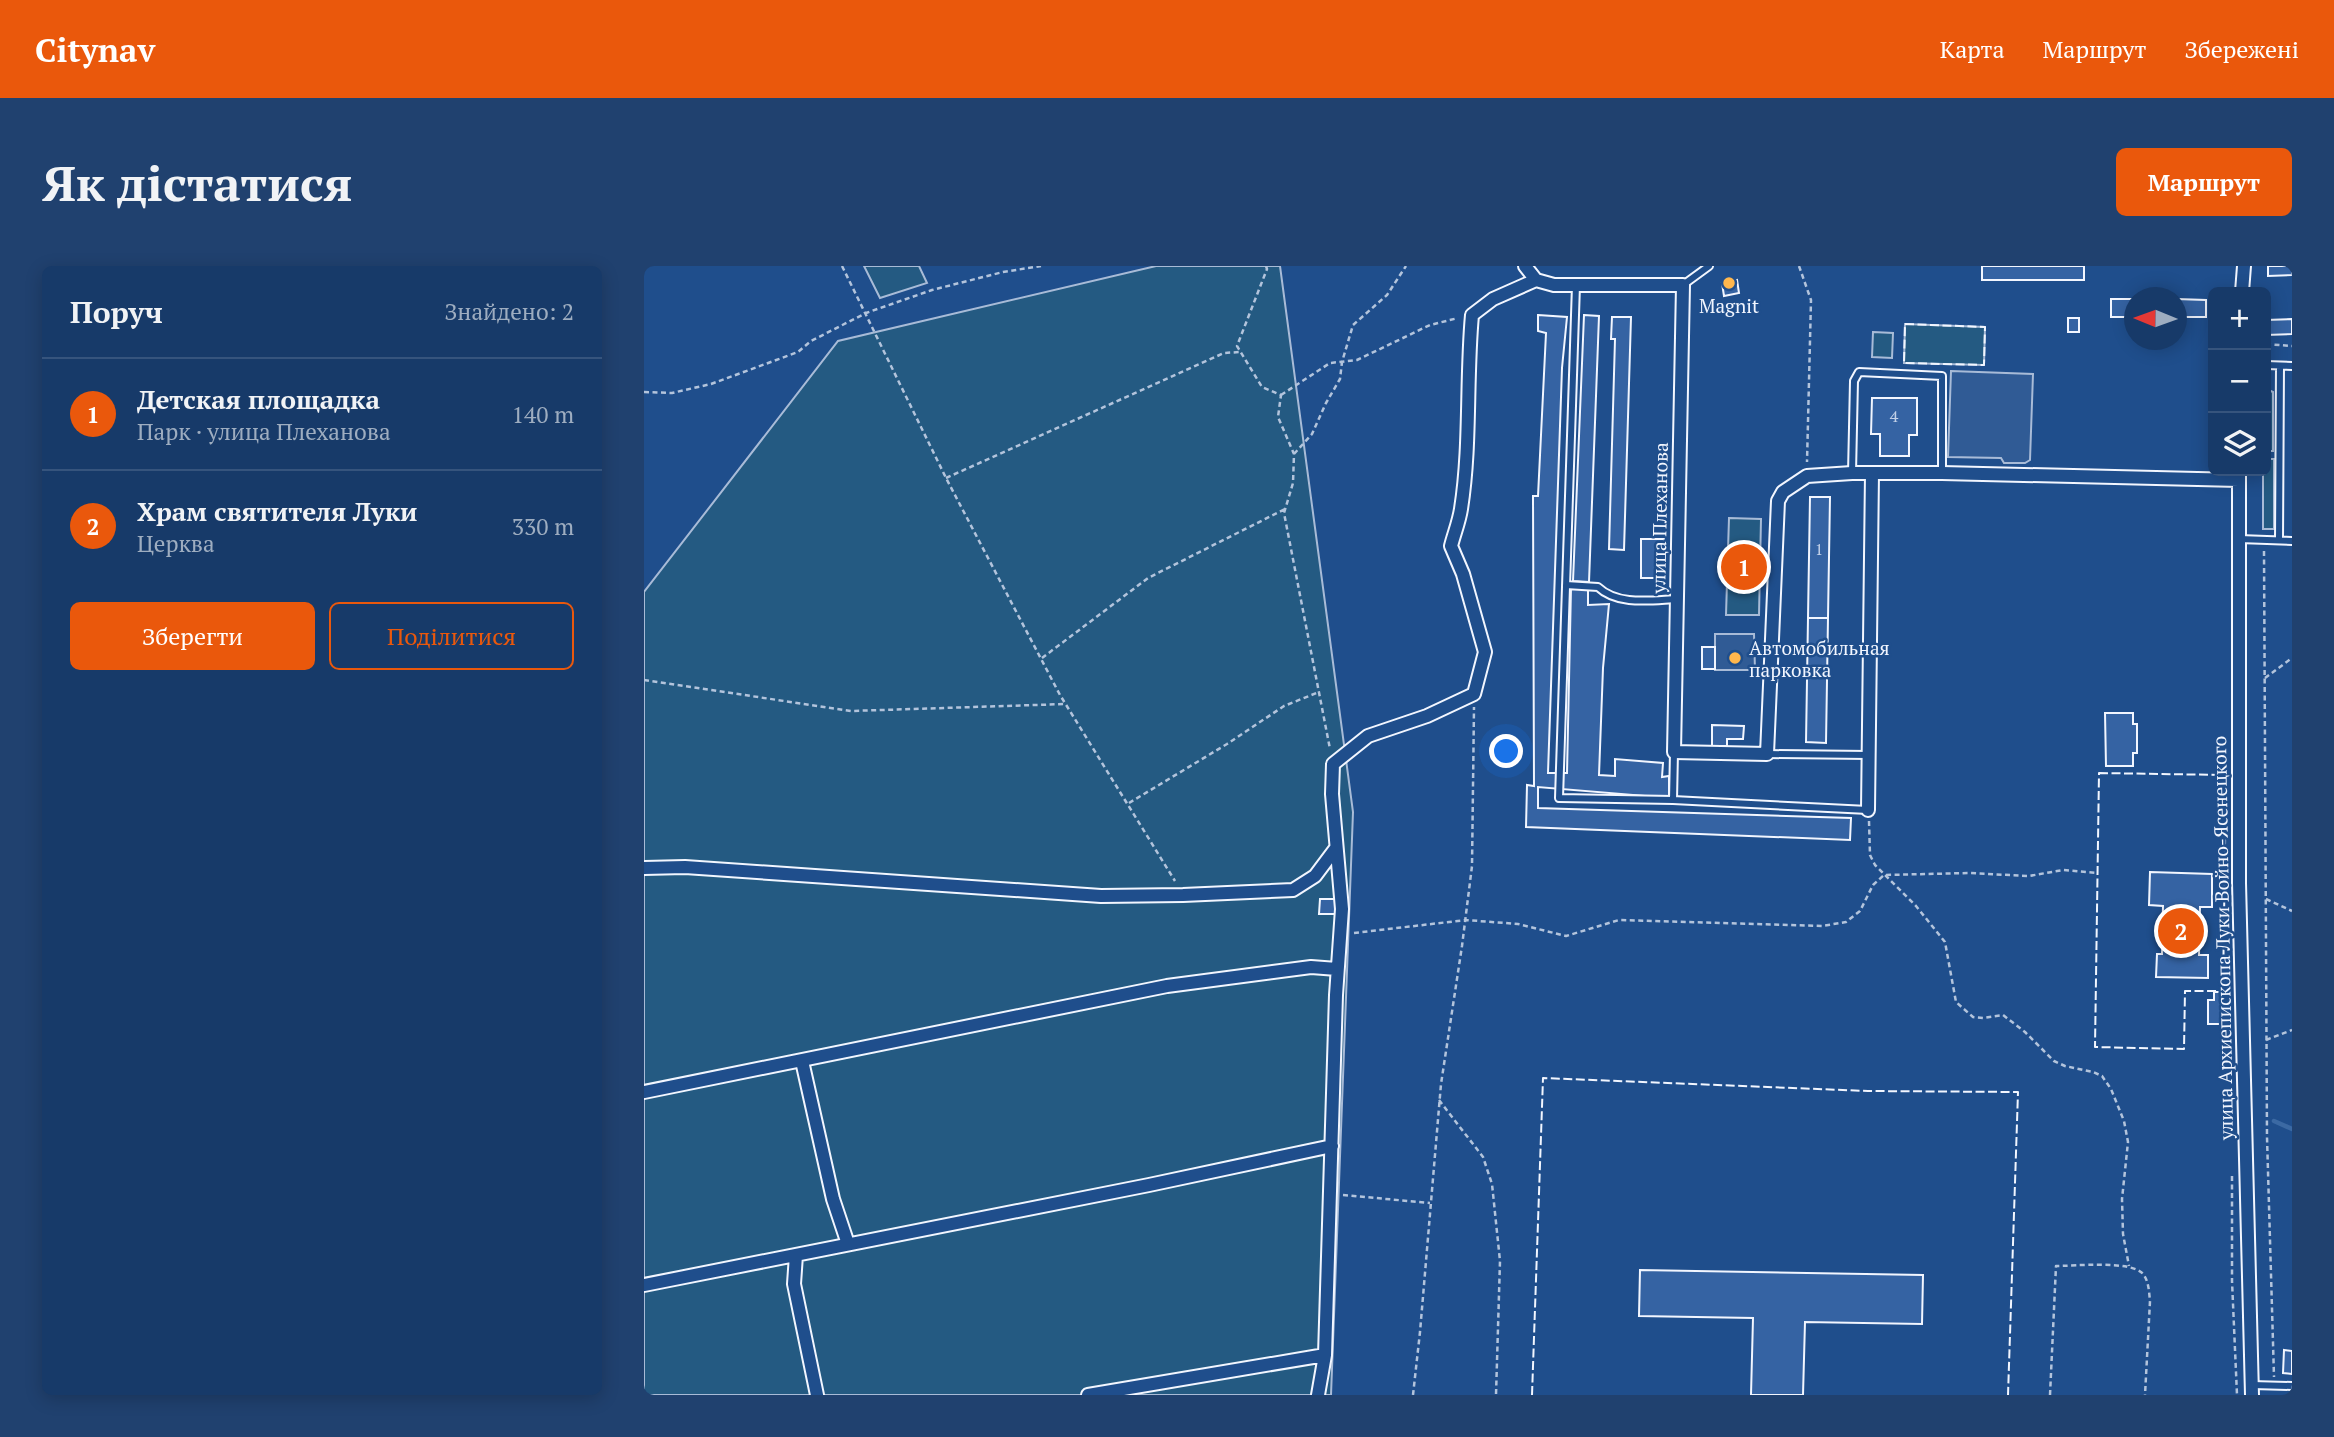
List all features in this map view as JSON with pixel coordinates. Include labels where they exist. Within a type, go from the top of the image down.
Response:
[{"type":"street","points":[[1525,266],[1536,280],[1554,285],[1683,285]]},
{"type":"street","points":[[2242,287],[2244,266]]},
{"type":"street","points":[[1318,1395],[1325,1354],[1337,969],[1342,909],[1332,794],[1333,764],[1368,736],[1427,716],[1474,694],[1485,652],[1463,575],[1451,546],[1461,511],[1469,413],[1468,359],[1472,315],[1493,299],[1536,280]]},
{"type":"street","name":"улица Плеханова","points":[[1674,752],[1683,285]]},
{"type":"street","points":[[1674,752],[1767,754],[1778,501],[1783,492],[1807,476],[1852,473],[2208,475]]},
{"type":"street","points":[[1868,810],[1872,473]]},
{"type":"street","name":"улица Архиепископа Луки Войно-Ясенецкого","points":[[2239,476],[2240,923],[2252,1390]]},
{"type":"street","points":[[644,868],[685,867],[786,873],[1101,896],[1183,895],[1293,890],[1315,876],[1336,848]]},
{"type":"street","points":[[644,1092],[1167,986],[1311,967],[1337,969]]},
{"type":"street","points":[[802,1061],[833,1199],[848,1244]]},
{"type":"street","points":[[644,1285],[1332,1146]]},
{"type":"street","points":[[796,1255],[794,1284],[817,1395]]},
{"type":"street","points":[[1088,1395],[1325,1354]]},
{"type":"lane","points":[[1683,285],[1709,266]]},
{"type":"lane","points":[[1576,285],[1559,798],[1673,800],[1868,810]]},
{"type":"lane","points":[[2271,365],[2292,366]]},
{"type":"lane","points":[[2279,540],[2280,366]]},
{"type":"lane","points":[[1852,473],[1854,380],[1859,372],[1942,376],[1942,473]]},
{"type":"lane","points":[[2239,539],[2292,541]]},
{"type":"lane","points":[[1566,585],[1598,587],[1606,595],[1639,601],[1677,599]]},
{"type":"lane","points":[[1673,800],[1674,752]]},
{"type":"lane","points":[[1767,754],[1869,755]]},
{"type":"lane","points":[[2252,1390],[2275,1385],[2292,1386]]},
{"type":"path","points":[[842,266],[946,478],[1066,704],[1183,895]]},
{"type":"path","points":[[644,392],[671,393],[711,384],[798,352],[811,341],[866,313],[932,290],[1003,272],[1041,266]]},
{"type":"path","points":[[1266,266],[1237,346],[1262,387],[1281,395]]},
{"type":"path","points":[[1294,454],[1312,434],[1340,379],[1342,362],[1353,326],[1387,295],[1406,266]]},
{"type":"path","points":[[1798,266],[1811,300],[1807,476]]},
{"type":"path","points":[[1333,764],[1284,513],[1293,483],[1294,454],[1278,417],[1281,395],[1331,363],[1357,360],[1430,325],[1472,315]]},
{"type":"path","points":[[2271,344],[2292,346]]},
{"type":"path","points":[[946,478],[1224,353],[1240,352]]},
{"type":"path","points":[[1042,658],[1148,578],[1285,509]]},
{"type":"path","points":[[2264,540],[2267,1137],[2275,1385]]},
{"type":"path","points":[[2264,678],[2292,658]]},
{"type":"path","points":[[644,680],[851,711],[1066,704]]},
{"type":"path","points":[[1128,804],[1284,706],[1319,692]]},
{"type":"path","points":[[1413,1395],[1439,1100],[1472,866],[1474,694]]},
{"type":"path","points":[[1868,810],[1870,855],[1884,875],[1916,906],[1945,942],[1956,1002],[1973,1017],[2003,1015],[2025,1032],[2054,1061],[2102,1076],[2111,1089],[2129,1142],[2122,1199],[2123,1234],[2129,1266]]},
{"type":"path","points":[[1352,933],[1465,920],[1518,924],[1566,936],[1619,920],[1822,926],[1846,922],[1860,911],[1873,885],[1884,875],[1969,873],[2029,876],[2063,870],[2097,873]]},
{"type":"path","points":[[2266,898],[2292,911]]},
{"type":"path","points":[[2266,1040],[2292,1030]]},
{"type":"path","points":[[1439,1100],[1483,1157],[1492,1184],[1500,1261],[1496,1395]]},
{"type":"path","points":[[1343,1195],[1430,1203]]},
{"type":"path","points":[[2050,1395],[2056,1266],[2129,1266],[2143,1274],[2150,1301],[2145,1395]]},
{"type":"shaded area","points":[[864,266],[919,266],[927,283],[880,298]]},
{"type":"shaded area","points":[[1156,266],[1280,266],[1353,812],[1331,1395],[644,1395],[644,592],[838,341]]},
{"type":"shaded area","points":[[1905,324],[1985,327],[1984,365],[1904,363]]},
{"type":"shaded area","points":[[1873,332],[1893,333],[1892,358],[1872,357]]},
{"type":"shaded area","points":[[1951,371],[2033,374],[2030,460],[2025,463],[2004,463],[2001,458],[1948,457]]},
{"type":"shaded area","points":[[2271,391],[2273,392],[2271,451]]},
{"type":"shaded area","points":[[2271,459],[2274,459],[2274,529],[2263,529],[2263,476],[2271,476]]},
{"type":"shaded area","points":[[1729,518],[1761,519],[1759,615],[1726,615]]},
{"type":"shaded area","name":"Автомобильная парковка","points":[[1715,634],[1754,634],[1755,670],[1715,670]]},
{"type":"building","points":[[1982,266],[2084,266],[2084,280],[1982,280]]},
{"type":"building","points":[[2268,266],[2292,266],[2292,275],[2268,276]]},
{"type":"building","points":[[1737,280],[1739,293],[1724,296],[1722,283]]},
{"type":"building","points":[[2111,299],[2124,299],[2124,317],[2111,317]]},
{"type":"building","points":[[2187,299],[2206,300],[2206,317],[2187,317]]},
{"type":"building","points":[[1538,315],[1567,317],[1562,368],[1548,773],[1567,773],[1571,588],[1588,590],[1588,605],[1609,604],[1603,668],[1599,775],[1615,776],[1615,759],[1663,763],[1662,777],[1669,776],[1669,798],[1538,787],[1538,808],[1851,818],[1850,840],[1526,827],[1527,785],[1534,786],[1533,496],[1538,496],[1546,333],[1538,331]]},
{"type":"building","points":[[1584,315],[1599,316],[1589,582],[1573,581]]},
{"type":"building","points":[[1612,317],[1631,317],[1624,550],[1609,549],[1615,339],[1611,339]]},
{"type":"building","points":[[2068,318],[2079,318],[2079,332],[2068,332]]},
{"type":"building","points":[[2292,319],[2292,334],[2271,335],[2271,320]]},
{"type":"building","points":[[1872,398],[1917,398],[1917,435],[1909,435],[1909,456],[1880,456],[1880,434],[1871,434]]},
{"type":"building","points":[[1810,497],[1830,497],[1828,618],[1808,618]]},
{"type":"building","points":[[1641,539],[1664,539],[1664,578],[1641,578]]},
{"type":"building","points":[[1808,618],[1828,618],[1826,743],[1806,742]]},
{"type":"building","points":[[1702,647],[1715,647],[1715,669],[1702,669]]},
{"type":"building","points":[[2105,713],[2133,713],[2133,724],[2137,724],[2137,753],[2133,753],[2133,766],[2106,766]]},
{"type":"building","points":[[1712,725],[1744,726],[1743,739],[1727,739],[1727,746],[1712,746]]},
{"type":"building","points":[[2150,872],[2212,874],[2212,907],[2200,907],[2199,955],[2208,955],[2208,978],[2156,977],[2157,954],[2162,954],[2163,906],[2149,905]]},
{"type":"building","points":[[1320,899],[1337,899],[1336,914],[1319,914]]},
{"type":"building","points":[[2214,992],[2223,992],[2222,1024],[2208,1024],[2208,1000],[2214,1000]]},
{"type":"building","points":[[1640,1270],[1923,1275],[1922,1324],[1805,1322],[1803,1395],[1751,1395],[1753,1318],[1639,1316]]},
{"type":"building","points":[[2284,1350],[2292,1351],[2292,1374],[2283,1373]]},
{"type":"waterway","points":[[2274,1121],[2292,1129]]},
{"type":"fence","points":[[1905,324],[1985,327],[1984,365],[1904,363],[1905,324]]},
{"type":"fence","points":[[2099,773],[2226,775],[2223,991],[2185,991],[2184,1049],[2095,1047],[2099,773]]},
{"type":"fence","points":[[1532,1395],[1543,1078],[1868,1091],[2018,1092],[2008,1395]]},
{"type":"place","name":"Magnit","points":[[1729,283]]},
{"type":"place","name":"Детская площадка","points":[[1744,567]]},
{"type":"place","name":"Автомобильная парковка","points":[[1735,658]]},
{"type":"place","name":"Храм святителя Луки","points":[[2181,931]]}]
